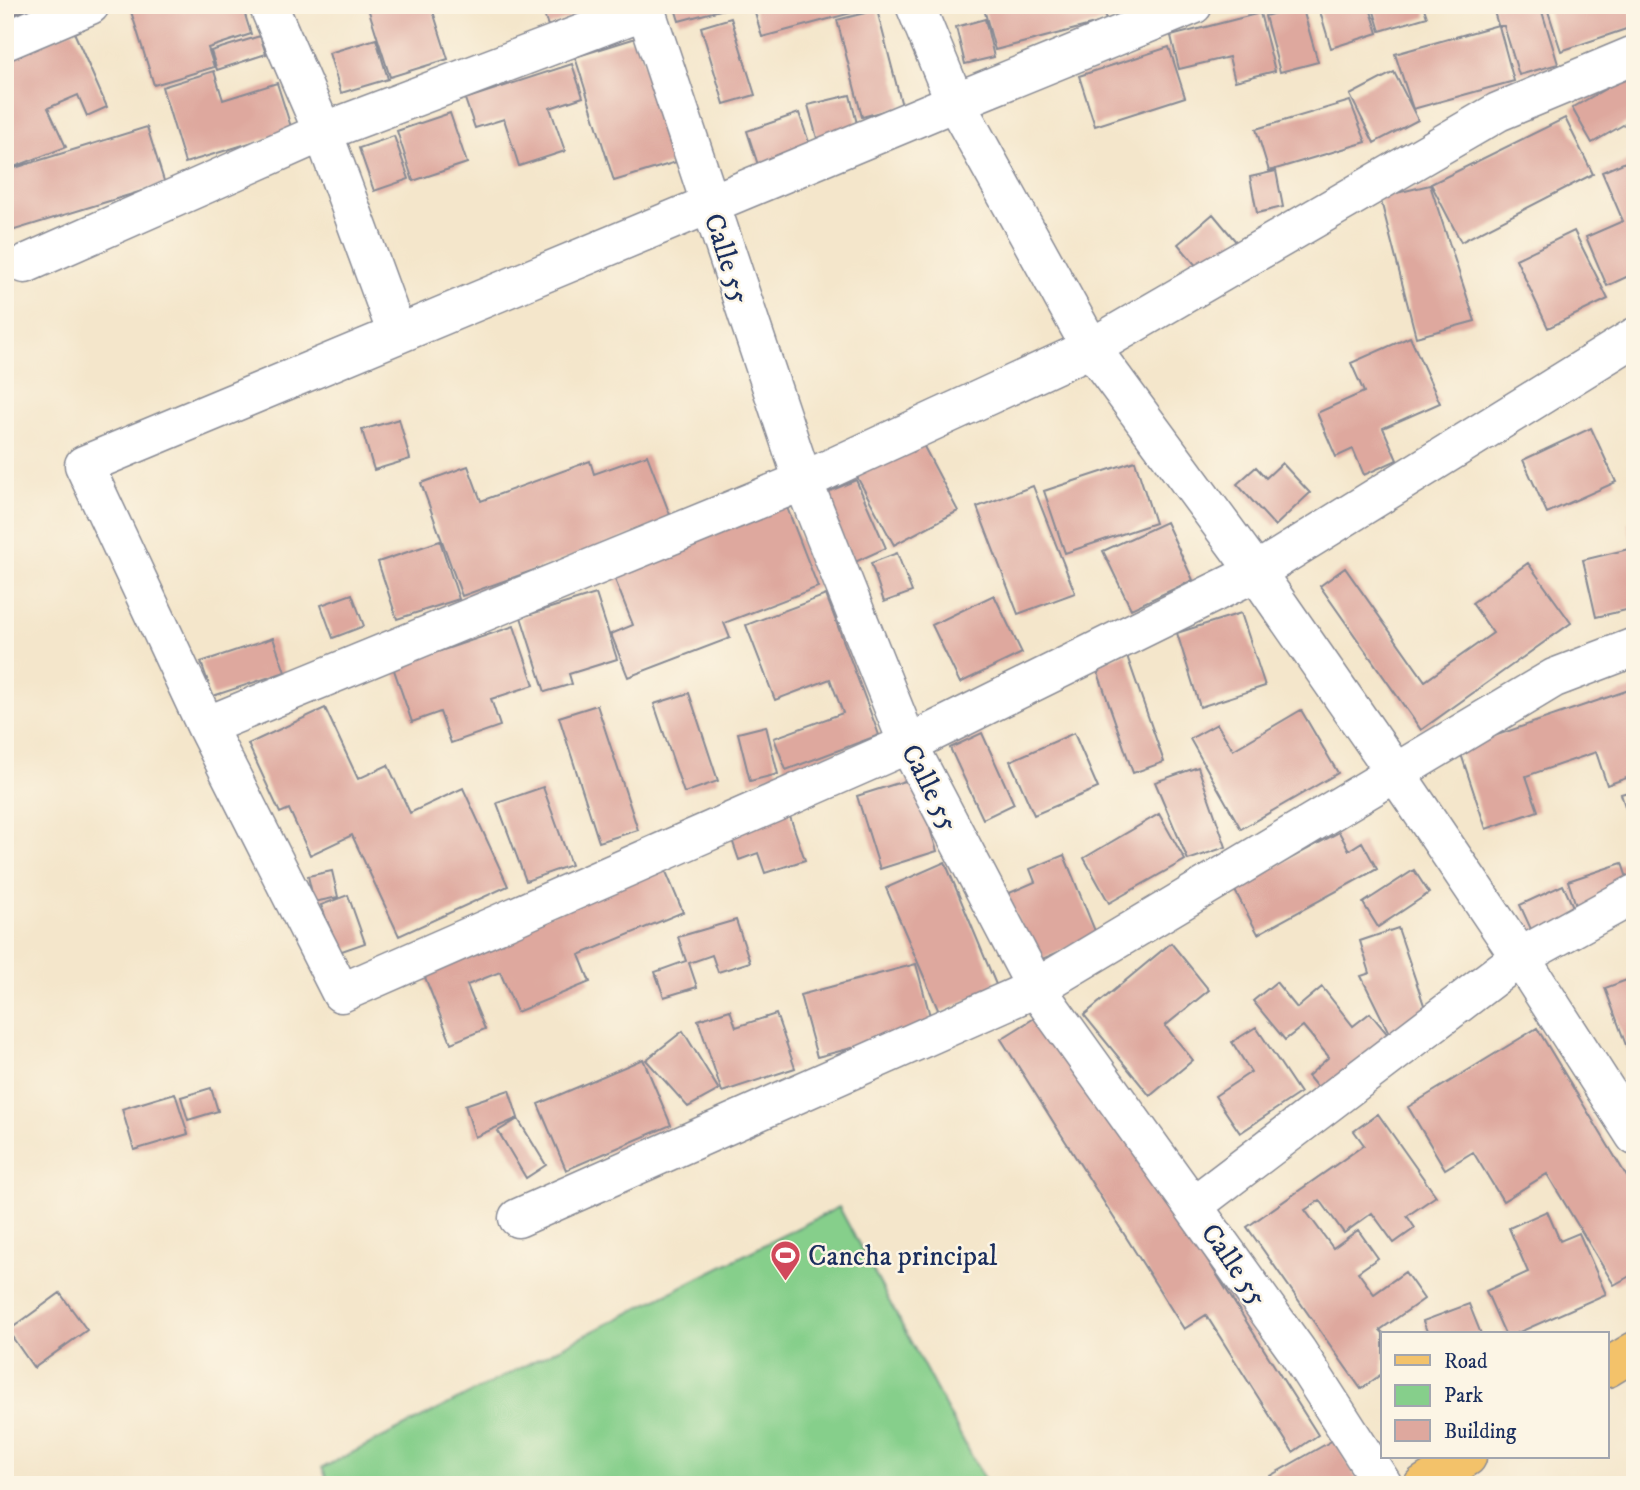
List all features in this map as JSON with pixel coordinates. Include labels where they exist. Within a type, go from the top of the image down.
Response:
[{"type":"main road","points":[[1608,1367],[1635,1350]]},
{"type":"main road","points":[[1423,1485],[1465,1458]]},
{"type":"street","points":[[5,41],[89,5]]},
{"type":"street","points":[[268,5],[323,132],[397,334]]},
{"type":"street","points":[[915,5],[955,102],[1091,348],[1255,572],[1395,772],[1520,957],[1635,1136]]},
{"type":"street","points":[[1182,7],[84,465],[206,726],[341,993],[908,744],[1255,572],[1635,337]]},
{"type":"street","points":[[25,264],[323,132],[645,8]]},
{"type":"street","name":"Calle 55","points":[[645,8],[803,481],[908,744],[1036,988],[1297,1351],[1383,1485]]},
{"type":"street","points":[[206,726],[803,481],[1091,348],[1498,112],[1632,56]]},
{"type":"street","points":[[518,1218],[1036,988],[1554,678],[1635,647]]},
{"type":"street","points":[[1194,1205],[1520,957],[1635,894]]},
{"type":"green space","name":"Cancha principal","points":[[839,1207],[987,1485],[330,1485],[322,1468]]},
{"type":"building","points":[[5,5],[36,5],[5,18]]},
{"type":"building","points":[[129,5],[242,5],[251,34],[208,48],[214,67],[154,85]]},
{"type":"building","points":[[378,5],[431,5],[448,59],[390,77],[368,8]]},
{"type":"building","points":[[541,5],[605,5],[548,26]]},
{"type":"building","points":[[674,5],[728,5],[728,8],[679,21]]},
{"type":"building","points":[[753,5],[877,5],[877,6],[762,37]]},
{"type":"building","points":[[983,5],[1102,5],[1106,21],[995,50]]},
{"type":"building","points":[[1318,5],[1369,5],[1378,33],[1331,48]]},
{"type":"building","points":[[1372,5],[1423,5],[1427,17],[1380,31]]},
{"type":"building","points":[[1492,5],[1540,5],[1558,64],[1519,75],[1504,26],[1499,26],[1514,81],[1413,109],[1395,54],[1498,25]]},
{"type":"building","points":[[1546,5],[1629,5],[1635,26],[1561,51]]},
{"type":"building","points":[[1302,6],[1318,62],[1280,72],[1265,16]]},
{"type":"building","points":[[877,10],[902,106],[862,117],[837,20]]},
{"type":"building","points":[[1260,13],[1275,71],[1235,81],[1229,57],[1179,69],[1171,36]]},
{"type":"building","points":[[731,18],[755,95],[724,104],[701,27]]},
{"type":"building","points":[[985,19],[994,57],[965,64],[956,27]]},
{"type":"building","points":[[73,30],[107,107],[87,116],[78,95],[48,108],[66,147],[14,167],[5,147],[5,59]]},
{"type":"building","points":[[260,36],[266,54],[217,70],[211,51]]},
{"type":"building","points":[[636,38],[676,162],[614,181],[575,57]]},
{"type":"building","points":[[376,39],[388,79],[341,93],[329,53]]},
{"type":"building","points":[[1169,47],[1185,97],[1095,126],[1079,76]]},
{"type":"building","points":[[572,64],[583,97],[550,108],[565,151],[519,166],[504,119],[475,128],[465,99]]},
{"type":"building","points":[[214,71],[223,100],[277,83],[292,130],[185,163],[162,87]]},
{"type":"building","points":[[1394,72],[1418,120],[1374,143],[1350,95]]},
{"type":"building","points":[[1635,72],[1635,118],[1592,143],[1572,108]]},
{"type":"building","points":[[850,95],[859,132],[818,142],[808,105]]},
{"type":"building","points":[[1350,101],[1366,142],[1269,171],[1256,129]]},
{"type":"building","points":[[450,113],[467,163],[413,181],[397,131]]},
{"type":"building","points":[[799,113],[811,148],[758,165],[747,131]]},
{"type":"building","points":[[1565,118],[1593,174],[1461,242],[1431,184]]},
{"type":"building","points":[[147,127],[165,184],[5,233],[5,171]]},
{"type":"building","points":[[394,136],[409,179],[374,191],[359,148]]},
{"type":"building","points":[[1635,158],[1635,273],[1607,286],[1586,237],[1623,221],[1602,172]]},
{"type":"building","points":[[1276,171],[1283,207],[1257,213],[1250,177]]},
{"type":"building","points":[[1430,185],[1475,321],[1416,337],[1380,197]]},
{"type":"building","points":[[1213,214],[1238,244],[1203,274],[1178,244]]},
{"type":"building","points":[[1574,231],[1608,299],[1548,328],[1516,259]]},
{"type":"building","points":[[1410,337],[1440,403],[1383,428],[1397,460],[1364,475],[1353,449],[1336,457],[1317,413],[1364,392],[1351,363]]},
{"type":"building","points":[[399,419],[410,459],[374,470],[362,430]]},
{"type":"building","points":[[1591,428],[1616,482],[1547,513],[1523,460]]},
{"type":"building","points":[[921,441],[958,511],[894,545],[856,475]]},
{"type":"building","points":[[647,455],[672,520],[462,596],[421,483],[468,466],[481,501],[590,461],[594,474]]},
{"type":"building","points":[[1135,461],[1155,523],[1065,553],[1044,491]]},
{"type":"building","points":[[1282,463],[1310,493],[1275,526],[1237,484],[1256,467],[1266,478]]},
{"type":"building","points":[[856,480],[886,548],[853,563],[823,494]]},
{"type":"building","points":[[1033,486],[1075,593],[1018,614],[977,507]]},
{"type":"building","points":[[786,505],[818,587],[724,623],[730,638],[628,677],[611,634],[633,625],[612,572]]},
{"type":"building","points":[[1635,521],[1635,608],[1596,617],[1583,560],[1633,548],[1628,523]]},
{"type":"building","points":[[1166,522],[1193,580],[1131,609],[1103,551]]},
{"type":"building","points":[[440,541],[459,599],[397,619],[378,562]]},
{"type":"building","points":[[897,553],[912,592],[884,602],[871,563]]},
{"type":"building","points":[[1528,563],[1571,623],[1421,730],[1320,586],[1345,568],[1425,681],[1493,633],[1472,603]]},
{"type":"building","points":[[352,594],[364,626],[333,638],[321,605]]},
{"type":"building","points":[[596,594],[617,659],[569,674],[572,684],[545,692],[521,617]]},
{"type":"building","points":[[826,595],[879,735],[786,770],[774,738],[843,713],[830,679],[775,700],[746,625]]},
{"type":"building","points":[[994,595],[1022,653],[960,683],[932,625]]},
{"type":"building","points":[[1241,613],[1265,686],[1200,707],[1177,633]]},
{"type":"building","points":[[514,626],[534,685],[491,699],[500,726],[451,743],[440,712],[412,722],[393,667]]},
{"type":"building","points":[[273,638],[285,672],[213,696],[201,662]]},
{"type":"building","points":[[1126,653],[1164,762],[1133,773],[1095,664]]},
{"type":"building","points":[[1635,688],[1635,775],[1607,785],[1596,752],[1526,776],[1538,811],[1486,829],[1459,748]]},
{"type":"building","points":[[689,693],[718,781],[684,793],[654,704]]},
{"type":"building","points":[[597,705],[638,830],[599,842],[559,717]]},
{"type":"building","points":[[325,708],[358,779],[388,765],[410,813],[463,788],[508,886],[399,936],[352,835],[310,855],[289,809],[280,813],[248,744]]},
{"type":"building","points":[[1301,710],[1338,773],[1241,829],[1190,739],[1217,724],[1233,750]]},
{"type":"building","points":[[766,726],[778,774],[750,781],[738,733]]},
{"type":"building","points":[[982,733],[1014,804],[983,819],[950,748]]},
{"type":"building","points":[[1074,733],[1098,788],[1034,815],[1010,761]]},
{"type":"building","points":[[1198,767],[1226,847],[1188,860],[1155,782]]},
{"type":"building","points":[[914,778],[937,851],[880,869],[857,796]]},
{"type":"building","points":[[543,787],[571,865],[526,881],[497,803]]},
{"type":"building","points":[[1635,790],[1635,834],[1634,834],[1621,794]]},
{"type":"building","points":[[787,808],[805,860],[765,873],[758,853],[739,860],[728,828]]},
{"type":"building","points":[[1159,814],[1185,860],[1109,903],[1084,858]]},
{"type":"building","points":[[1339,832],[1349,850],[1362,842],[1377,869],[1258,934],[1234,889]]},
{"type":"building","points":[[1064,855],[1097,936],[1035,962],[1007,894],[1035,882],[1030,869]]},
{"type":"building","points":[[945,862],[997,987],[939,1012],[886,888]]},
{"type":"building","points":[[1622,863],[1635,902],[1582,924],[1568,881]]},
{"type":"building","points":[[664,867],[683,912],[579,955],[590,982],[517,1012],[500,972],[467,985],[485,1029],[451,1043],[421,967]]},
{"type":"building","points":[[1414,870],[1429,893],[1378,927],[1363,903]]},
{"type":"building","points":[[332,871],[338,897],[314,902],[308,876]]},
{"type":"building","points":[[1563,885],[1582,926],[1539,947],[1520,905]]},
{"type":"building","points":[[348,895],[365,943],[339,952],[321,905]]},
{"type":"building","points":[[736,920],[750,962],[718,972],[712,955],[689,963],[697,987],[664,997],[655,972],[686,961],[678,937]]},
{"type":"building","points":[[1398,928],[1430,1023],[1391,1037],[1361,976],[1370,973],[1360,941]]},
{"type":"building","points":[[1171,943],[1209,990],[1165,1026],[1193,1060],[1150,1096],[1084,1015]]},
{"type":"building","points":[[916,964],[933,1027],[817,1057],[800,995]]},
{"type":"building","points":[[1635,977],[1635,1067],[1634,1067],[1605,988]]},
{"type":"building","points":[[1276,982],[1297,1008],[1322,987],[1353,1026],[1370,1013],[1389,1036],[1321,1092],[1308,1076],[1329,1057],[1303,1026],[1285,1040],[1253,1001]]},
{"type":"building","points":[[1049,1009],[1318,1435],[1293,1452],[1206,1315],[1184,1329],[1001,1039]]},
{"type":"building","points":[[730,1010],[736,1027],[776,1014],[795,1068],[722,1092],[698,1020]]},
{"type":"building","points":[[1256,1027],[1300,1093],[1240,1133],[1215,1096],[1251,1072],[1232,1042]]},
{"type":"building","points":[[1537,1028],[1635,1190],[1635,1273],[1614,1285],[1547,1174],[1503,1201],[1473,1152],[1445,1169],[1408,1107]]},
{"type":"building","points":[[683,1031],[719,1090],[688,1107],[646,1060]]},
{"type":"building","points":[[643,1059],[671,1125],[566,1170],[538,1104]]},
{"type":"building","points":[[211,1088],[218,1111],[188,1120],[181,1097]]},
{"type":"building","points":[[509,1090],[518,1118],[475,1137],[465,1105]]},
{"type":"building","points":[[175,1093],[188,1134],[134,1150],[122,1109]]},
{"type":"building","points":[[1378,1114],[1436,1196],[1407,1216],[1415,1228],[1394,1243],[1372,1213],[1344,1233],[1320,1200],[1305,1210],[1333,1248],[1358,1230],[1378,1258],[1358,1272],[1374,1294],[1405,1272],[1424,1299],[1380,1330],[1381,1374],[1361,1389],[1247,1227],[1364,1145],[1354,1131]]},
{"type":"building","points":[[518,1119],[546,1165],[526,1178],[498,1131]]},
{"type":"building","points":[[1547,1211],[1560,1241],[1579,1233],[1606,1294],[1520,1332],[1504,1332],[1486,1291],[1528,1272],[1509,1228]]},
{"type":"building","points":[[60,1293],[87,1330],[34,1368],[8,1331]]},
{"type":"building","points":[[1469,1304],[1480,1332],[1427,1332],[1423,1321]]},
{"type":"building","points":[[1335,1439],[1360,1485],[1254,1485]]},
{"type":"place","name":"Cancha principal","points":[[785,1282]]}]
